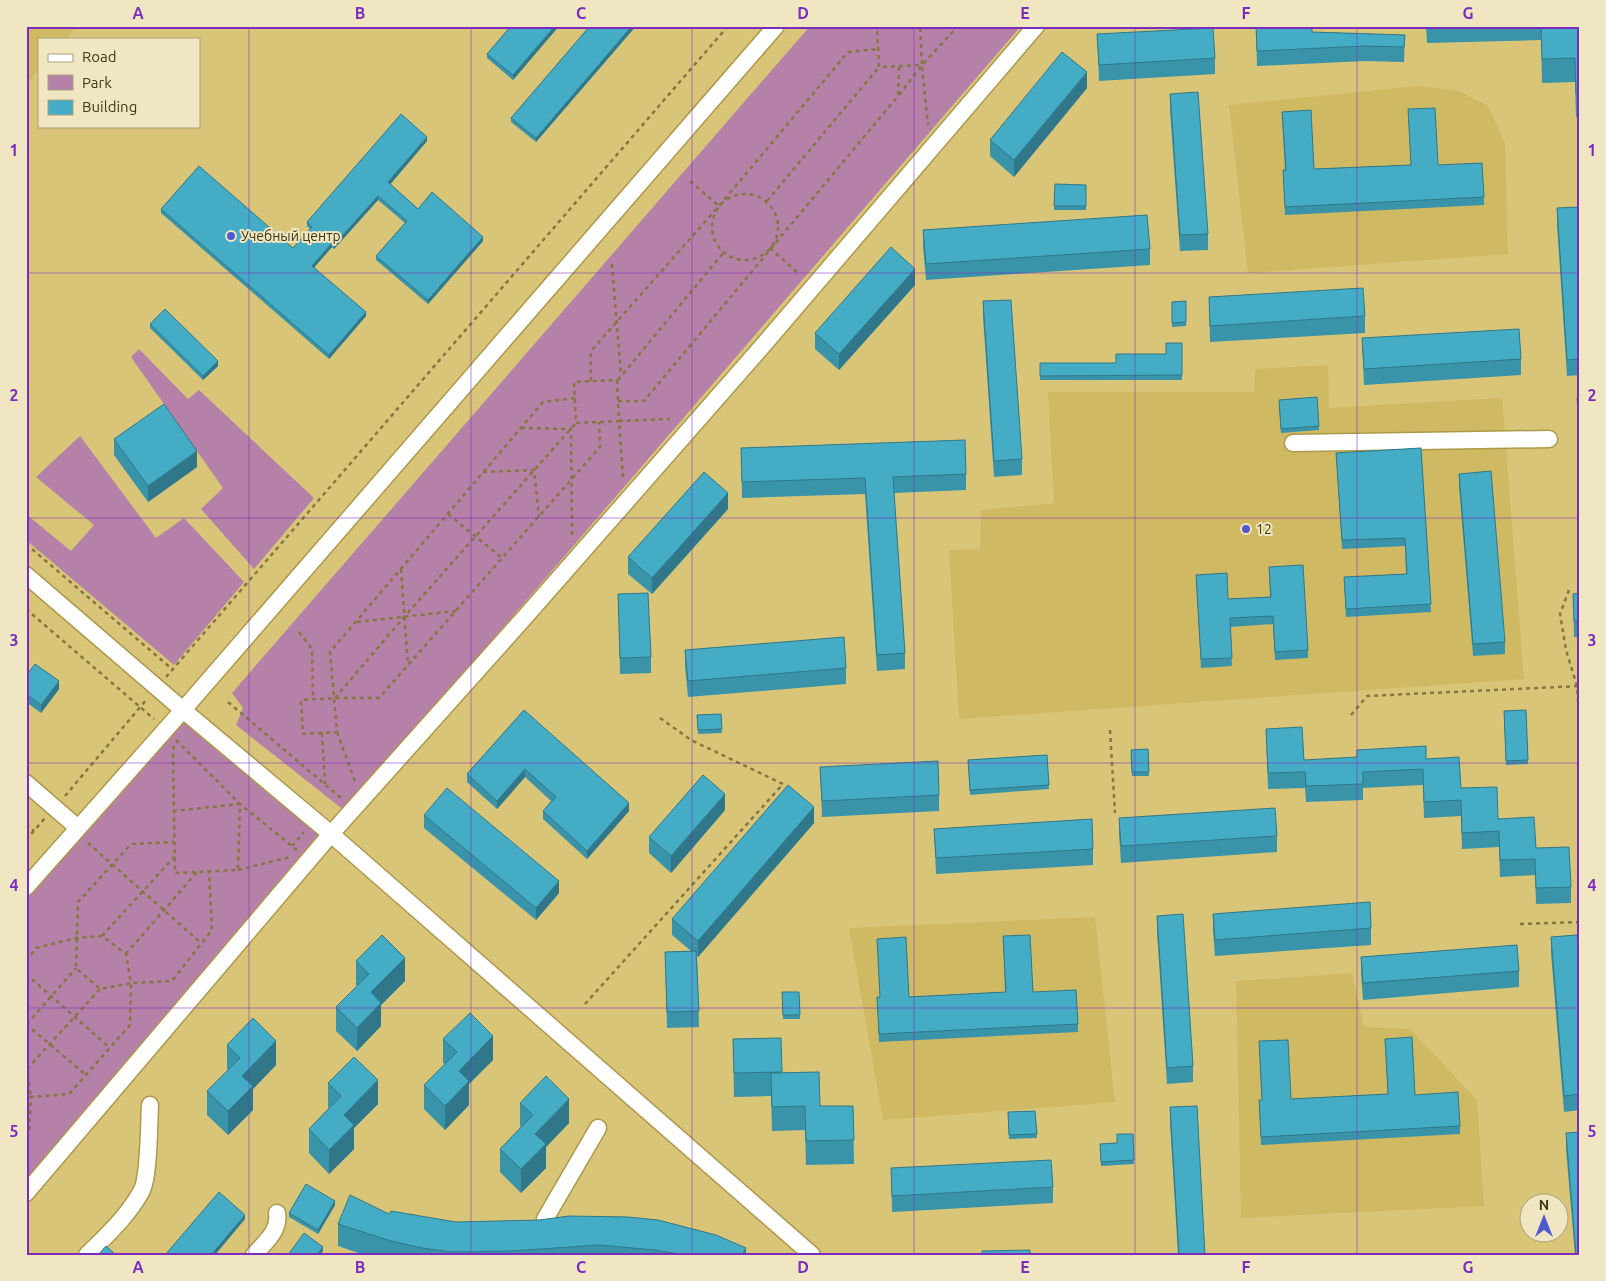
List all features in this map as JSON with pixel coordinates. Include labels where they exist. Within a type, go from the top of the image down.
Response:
[{"type":"street","points":[[26,887],[183,710],[776,26]]},
{"type":"street","points":[[26,1193],[331,834],[525,618],[766,342],[1036,26]]},
{"type":"street","points":[[1293,443],[1549,439]]},
{"type":"street","points":[[26,575],[331,834],[812,1255]]},
{"type":"street","points":[[26,784],[78,828]]},
{"type":"street","points":[[87,1255],[122,1220],[143,1188],[150,1105]]},
{"type":"street","points":[[545,1219],[598,1128]]},
{"type":"street","points":[[254,1255],[276,1229],[278,1221],[276,1213]]},
{"type":"path","points":[[165,678],[728,26]]},
{"type":"path","points":[[767,201],[879,67],[877,26],[880,26]]},
{"type":"path","points":[[920,26],[928,125]]},
{"type":"path","points":[[618,400],[644,401],[922,66],[958,26]]},
{"type":"path","points":[[591,381],[591,352],[719,206],[848,52],[878,49]]},
{"type":"path","points":[[898,96],[899,66]]},
{"type":"path","points":[[879,67],[922,66]]},
{"type":"path","points":[[690,182],[719,206]]},
{"type":"path","points":[[737,194],[758,196],[767,201],[774,209],[778,219],[776,240],[770,248],[763,255],[743,260],[724,252],[717,244],[713,235],[712,224],[714,214],[719,206],[737,194]]},
{"type":"path","points":[[770,248],[799,274]]},
{"type":"path","points":[[335,698],[576,423],[574,382],[617,380],[724,252]]},
{"type":"path","points":[[612,264],[621,376]]},
{"type":"path","points":[[617,380],[624,477]]},
{"type":"path","points":[[356,786],[337,732],[330,652],[543,402],[575,398]]},
{"type":"path","points":[[576,423],[670,419]]},
{"type":"path","points":[[337,732],[303,734],[301,700],[379,698],[600,447],[599,422]]},
{"type":"path","points":[[521,428],[571,429]]},
{"type":"path","points":[[571,429],[572,536]]},
{"type":"path","points":[[483,472],[534,470]]},
{"type":"path","points":[[534,470],[539,516]]},
{"type":"path","points":[[448,514],[502,558]]},
{"type":"path","points":[[26,544],[172,669]]},
{"type":"path","points":[[401,569],[408,665]]},
{"type":"path","points":[[1569,590],[1560,614],[1566,650],[1578,686],[1580,726]]},
{"type":"path","points":[[26,609],[155,720]]},
{"type":"path","points":[[356,622],[456,611]]},
{"type":"path","points":[[299,632],[312,649],[313,700]]},
{"type":"path","points":[[1351,715],[1367,696],[1578,686]]},
{"type":"path","points":[[62,799],[148,698]]},
{"type":"path","points":[[228,702],[345,802]]},
{"type":"path","points":[[585,1004],[783,784],[691,740],[660,718]]},
{"type":"path","points":[[1110,730],[1115,814]]},
{"type":"path","points":[[322,733],[325,784]]},
{"type":"path","points":[[175,739],[240,804],[302,854],[238,870],[175,873],[173,811],[173,752],[175,739]]},
{"type":"path","points":[[173,811],[240,804]]},
{"type":"path","points":[[238,870],[240,804]]},
{"type":"path","points":[[26,840],[48,814]]},
{"type":"path","points":[[26,824],[34,831]]},
{"type":"path","points":[[292,846],[305,830]]},
{"type":"path","points":[[86,1075],[26,1024],[76,968],[78,902],[131,844],[174,842]]},
{"type":"path","points":[[88,843],[201,944]]},
{"type":"path","points":[[102,936],[175,856]]},
{"type":"path","points":[[126,954],[198,872]]},
{"type":"path","points":[[26,1137],[29,1134],[31,1097],[27,1068],[100,989],[132,983],[172,981],[212,930],[209,872]]},
{"type":"path","points":[[1520,924],[1580,922]]},
{"type":"path","points":[[26,961],[36,948],[76,938],[102,936],[126,954],[132,983],[130,1025],[69,1094],[26,1099]]},
{"type":"path","points":[[76,968],[100,989]]},
{"type":"path","points":[[26,974],[110,1048]]},
{"type":"shaded area","points":[[26,26],[77,26],[67,38],[38,38],[38,71],[26,84]]},
{"type":"shaded area","points":[[1418,86],[1459,91],[1488,106],[1505,143],[1508,254],[1248,273],[1229,105]]},
{"type":"shaded area","name":"12","points":[[1328,365],[1329,408],[1502,398],[1524,679],[959,719],[949,550],[980,549],[981,510],[1054,503],[1048,392],[1254,392],[1255,369]]},
{"type":"shaded area","points":[[1095,917],[1115,1102],[883,1120],[849,928]]},
{"type":"shaded area","points":[[1352,973],[1364,1027],[1410,1029],[1477,1100],[1484,1206],[1241,1218],[1236,981]]},
{"type":"green space","points":[[810,26],[1021,26],[345,811],[236,725],[243,708],[232,693]]},
{"type":"green space","points":[[139,349],[188,399],[199,390],[314,498],[254,569],[201,509],[223,488],[131,357]]},
{"type":"green space","points":[[80,436],[156,538],[184,518],[244,582],[174,665],[26,540],[26,514],[71,551],[94,525],[36,477]]},
{"type":"green space","points":[[183,710],[331,834],[26,1193],[26,887]]},
{"type":"building","points":[[511,26],[555,26],[513,75],[487,54]]},
{"type":"building","points":[[590,26],[632,26],[536,138],[511,118]]},
{"type":"building","points":[[1256,26],[1312,26],[1312,32],[1405,35],[1404,47],[1365,46],[1257,51]]},
{"type":"building","points":[[1427,26],[1465,26],[1427,27]]},
{"type":"building","points":[[1541,26],[1580,26],[1580,94],[1576,94],[1575,58],[1542,59]]},
{"type":"building","points":[[1213,28],[1215,58],[1099,65],[1097,34]]},
{"type":"building","points":[[1062,52],[1087,72],[1014,160],[990,140]]},
{"type":"building","points":[[1198,92],[1208,234],[1180,235],[1170,94]]},
{"type":"building","points":[[1435,108],[1438,165],[1482,163],[1484,197],[1285,207],[1283,170],[1286,170],[1282,112],[1311,110],[1314,169],[1411,165],[1408,109]]},
{"type":"building","name":"Учебный центр","points":[[401,114],[427,137],[388,182],[418,209],[432,192],[483,237],[428,300],[376,256],[407,221],[378,196],[334,245],[332,243],[312,266],[366,312],[329,355],[161,209],[199,166],[293,248],[312,227],[307,222]]},
{"type":"building","points":[[1055,184],[1086,185],[1086,206],[1054,206]]},
{"type":"building","points":[[1580,207],[1580,359],[1567,360],[1557,208]]},
{"type":"building","points":[[1147,215],[1150,249],[926,264],[923,230]]},
{"type":"building","points":[[891,247],[915,269],[839,354],[815,333]]},
{"type":"building","points":[[1363,288],[1365,316],[1210,326],[1209,297]]},
{"type":"building","points":[[1011,300],[1022,459],[994,461],[983,301]]},
{"type":"building","points":[[1186,301],[1186,322],[1172,323],[1172,302]]},
{"type":"building","points":[[165,309],[218,361],[203,376],[150,324]]},
{"type":"building","points":[[1519,329],[1521,359],[1364,369],[1362,338]]},
{"type":"building","points":[[1166,343],[1182,343],[1182,375],[1040,376],[1040,363],[1116,363],[1116,354],[1166,354]]},
{"type":"building","points":[[1317,397],[1319,426],[1281,429],[1279,400]]},
{"type":"building","points":[[1577,398],[1580,398],[1580,437]]},
{"type":"building","points":[[164,404],[197,451],[148,486],[114,439]]},
{"type":"building","points":[[965,440],[966,474],[893,477],[905,653],[877,655],[865,478],[742,482],[741,448]]},
{"type":"building","points":[[1421,448],[1431,604],[1346,609],[1344,577],[1407,574],[1405,538],[1342,540],[1336,453]]},
{"type":"building","points":[[1491,471],[1505,642],[1473,644],[1459,474]]},
{"type":"building","points":[[704,472],[728,493],[652,578],[628,557]]},
{"type":"building","points":[[1303,565],[1308,650],[1275,652],[1273,616],[1230,618],[1232,658],[1201,659],[1196,575],[1227,573],[1228,599],[1271,597],[1269,567]]},
{"type":"building","points":[[648,593],[651,657],[620,658],[618,594]]},
{"type":"building","points":[[1580,593],[1580,621],[1574,621],[1573,594]]},
{"type":"building","points":[[844,637],[846,668],[688,681],[685,650]]},
{"type":"building","points":[[35,664],[59,681],[41,705],[26,694],[26,676]]},
{"type":"building","points":[[524,710],[629,803],[587,851],[543,811],[556,797],[525,769],[497,801],[467,774]]},
{"type":"building","points":[[1526,710],[1528,760],[1506,761],[1504,711]]},
{"type":"building","points":[[721,714],[722,729],[698,730],[697,715]]},
{"type":"building","points":[[1302,727],[1304,760],[1357,757],[1357,750],[1426,746],[1426,759],[1459,757],[1461,788],[1497,787],[1498,819],[1534,817],[1536,848],[1569,847],[1571,887],[1536,888],[1535,859],[1500,860],[1499,831],[1462,833],[1461,800],[1424,802],[1423,769],[1363,772],[1363,784],[1306,786],[1305,772],[1268,773],[1266,729]]},
{"type":"building","points":[[1148,749],[1149,772],[1132,772],[1131,750]]},
{"type":"building","points":[[1047,755],[1049,785],[970,790],[968,760]]},
{"type":"building","points":[[938,761],[939,795],[822,801],[820,767]]},
{"type":"building","points":[[703,775],[725,794],[671,856],[649,837]]},
{"type":"building","points":[[788,785],[814,807],[698,941],[672,919]]},
{"type":"building","points":[[447,788],[559,881],[536,908],[424,815]]},
{"type":"building","points":[[1275,808],[1277,836],[1121,846],[1119,818]]},
{"type":"building","points":[[1092,819],[1093,849],[936,858],[934,829]]},
{"type":"building","points":[[1370,902],[1371,928],[1215,940],[1213,914]]},
{"type":"building","points":[[1183,914],[1193,1066],[1167,1068],[1157,916]]},
{"type":"building","points":[[382,935],[405,958],[371,992],[381,1003],[357,1028],[336,1007],[369,974],[356,961]]},
{"type":"building","points":[[1030,935],[1033,992],[1076,990],[1078,1024],[879,1034],[877,997],[880,997],[877,939],[906,937],[909,997],[1006,992],[1003,936]]},
{"type":"building","points":[[1577,935],[1580,968],[1580,1094],[1564,1096],[1551,937]]},
{"type":"building","points":[[1517,945],[1519,971],[1363,983],[1361,957]]},
{"type":"building","points":[[696,951],[699,1011],[667,1012],[665,952]]},
{"type":"building","points":[[782,992],[799,992],[800,1015],[783,1015]]},
{"type":"building","points":[[470,1013],[493,1036],[459,1071],[469,1081],[445,1106],[424,1085],[457,1052],[443,1039]]},
{"type":"building","points":[[253,1018],[276,1041],[242,1076],[253,1086],[228,1111],[207,1091],[240,1058],[227,1045]]},
{"type":"building","points":[[1412,1037],[1415,1095],[1458,1092],[1460,1126],[1261,1137],[1259,1100],[1262,1100],[1259,1041],[1288,1040],[1291,1099],[1388,1094],[1385,1039]]},
{"type":"building","points":[[781,1038],[782,1072],[734,1073],[733,1039]]},
{"type":"building","points":[[354,1057],[378,1080],[344,1115],[354,1125],[329,1150],[309,1129],[341,1096],[328,1083]]},
{"type":"building","points":[[819,1072],[820,1106],[853,1106],[854,1140],[806,1141],[805,1106],[772,1107],[771,1073]]},
{"type":"building","points":[[546,1076],[569,1099],[535,1134],[546,1144],[521,1169],[500,1149],[533,1115],[520,1103]]},
{"type":"building","points":[[1197,1106],[1205,1255],[1179,1255],[1170,1107]]},
{"type":"building","points":[[1035,1111],[1037,1134],[1009,1135],[1008,1112]]},
{"type":"building","points":[[1580,1132],[1580,1255],[1576,1255],[1566,1133]]},
{"type":"building","points":[[1117,1134],[1133,1134],[1134,1160],[1101,1162],[1100,1144],[1117,1143]]},
{"type":"building","points":[[1051,1160],[1053,1187],[892,1196],[891,1168]]},
{"type":"building","points":[[306,1184],[335,1201],[318,1230],[289,1213]]},
{"type":"building","points":[[219,1192],[245,1215],[211,1255],[165,1255]]},
{"type":"building","points":[[350,1195],[389,1214],[391,1211],[456,1222],[539,1220],[569,1216],[628,1217],[658,1220],[716,1235],[746,1248],[742,1255],[684,1255],[655,1250],[599,1245],[512,1251],[452,1252],[422,1248],[391,1241],[338,1224]]},
{"type":"building","points":[[304,1233],[323,1247],[317,1255],[288,1255]]},
{"type":"building","points":[[106,1246],[116,1255],[98,1255]]},
{"type":"building","points":[[1030,1250],[1030,1255],[982,1255],[982,1251]]},
{"type":"place","name":"Учебный центр","points":[[231,236]]},
{"type":"place","name":"12","points":[[1246,529]]}]
